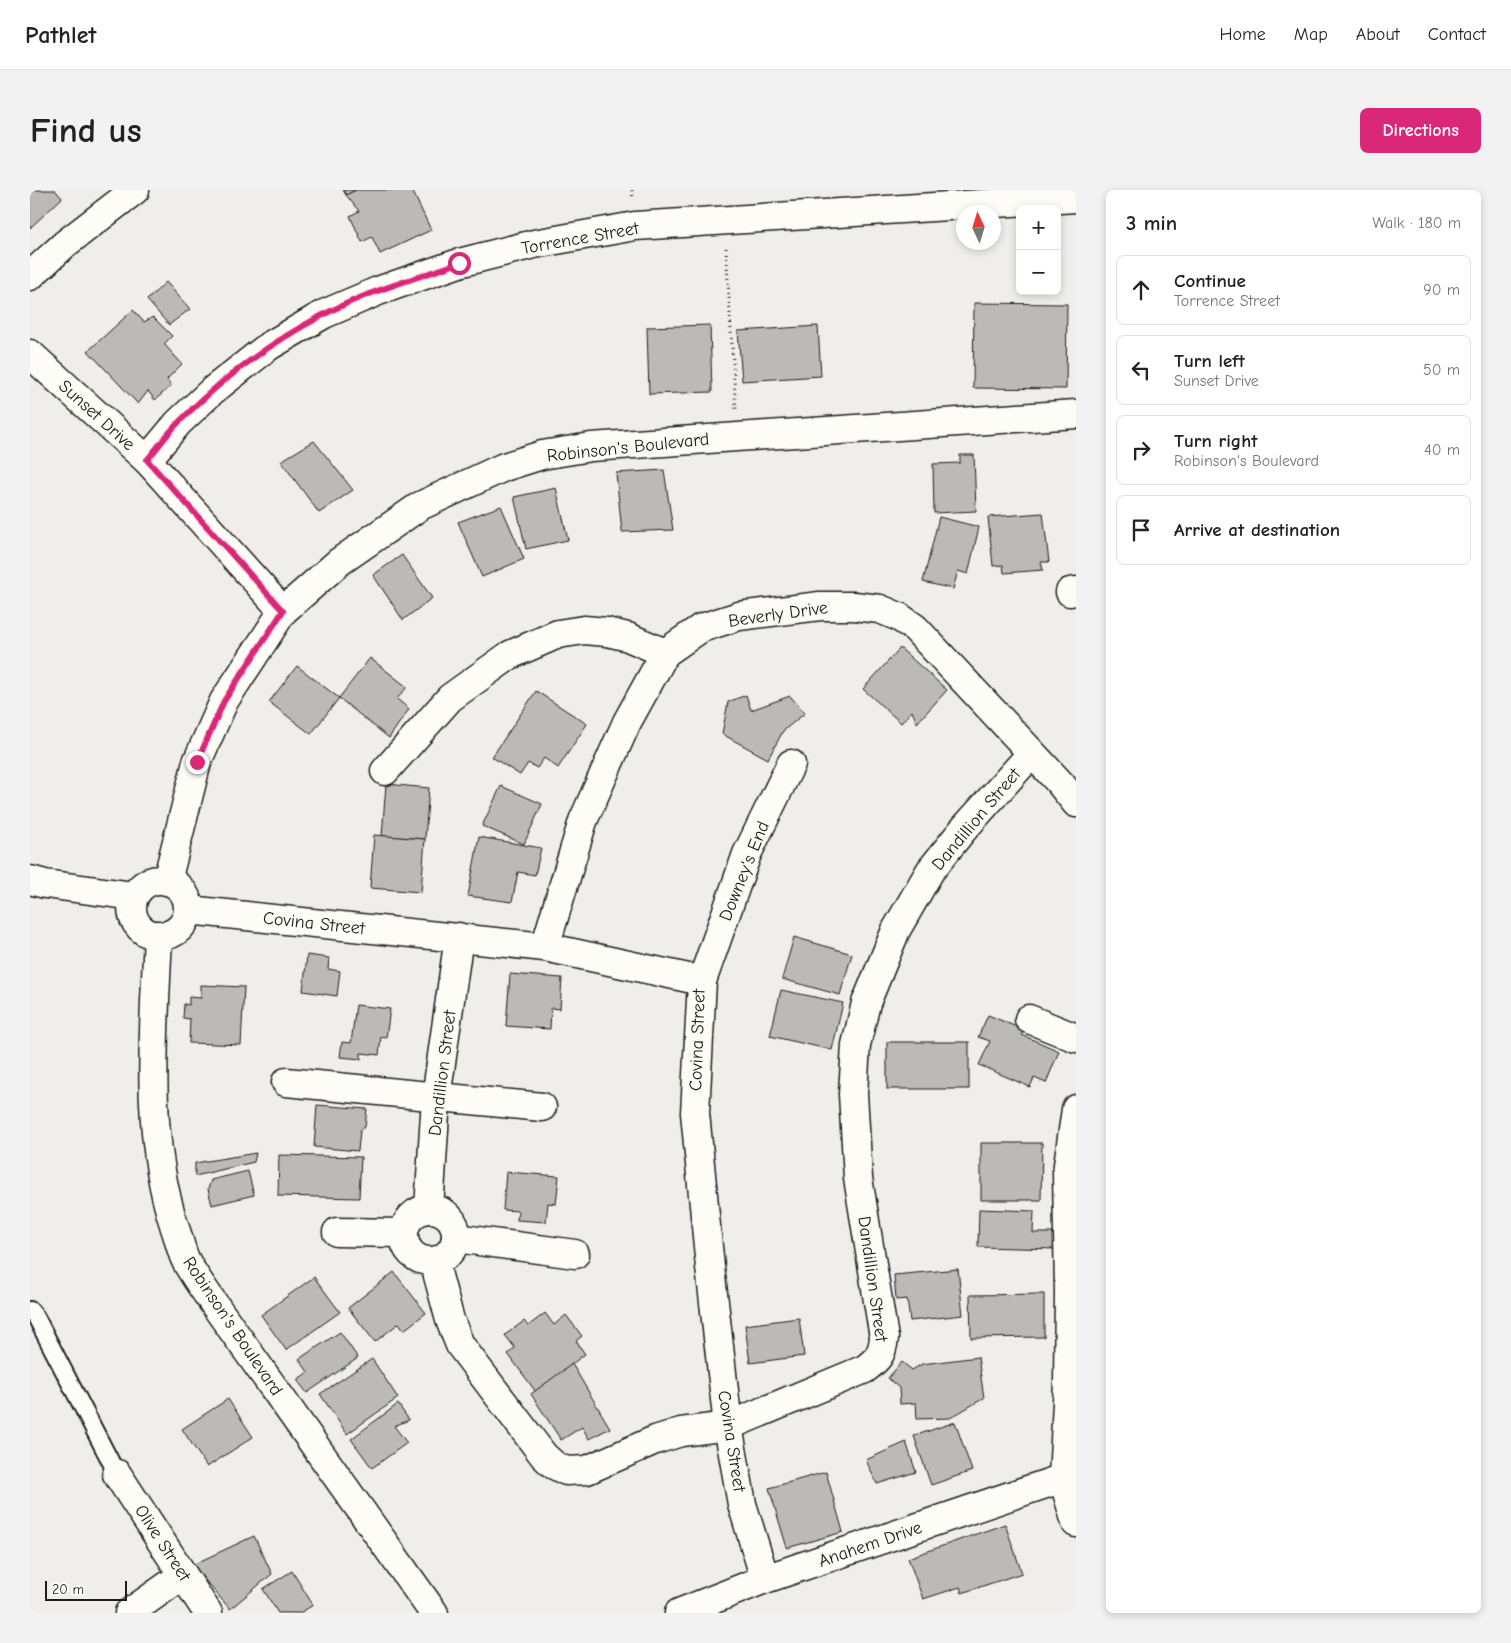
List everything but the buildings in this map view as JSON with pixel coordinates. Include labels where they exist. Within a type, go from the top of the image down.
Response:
[{"type":"street","points":[[30,276],[65,244],[135,190]]},
{"type":"street","name":"Torrence Street","points":[[147,460],[178,423],[212,391],[269,346],[324,314],[378,291],[459,263],[534,244],[635,226],[1076,198]]},
{"type":"street","name":"Sunset Drive","points":[[30,354],[147,460],[283,611]]},
{"type":"street","name":"Robinson's Boulevard","points":[[167,881],[197,762],[224,701],[283,611],[338,562],[420,506],[504,467],[542,455],[591,447],[1076,414]]},
{"type":"street","name":"Beverly Drive","points":[[545,947],[583,821],[627,722],[665,653],[701,628],[739,616],[820,606],[854,606],[880,609],[899,617],[915,628],[1031,754],[1071,786]]},
{"type":"street","points":[[385,771],[450,698],[510,655],[558,634],[584,630],[606,632],[628,637],[665,653]]},
{"type":"street","name":"Dandillion Street","points":[[434,1261],[450,1320],[460,1345],[544,1456],[554,1465],[566,1471],[587,1470],[655,1440],[681,1432],[728,1426],[865,1370],[883,1351],[884,1338],[858,1178],[853,1094],[856,1045],[864,1012],[896,930],[930,871],[962,831],[1031,754]]},
{"type":"street","name":"Downey's End","points":[[702,981],[747,854],[791,764]]},
{"type":"street","points":[[30,880],[45,884],[134,896]]},
{"type":"street","points":[[154,880],[167,881],[174,883],[184,894],[188,910],[182,926],[167,935],[158,935],[144,930],[134,919],[132,904],[134,896],[148,882],[154,880]]},
{"type":"street","name":"Covina Street","points":[[188,910],[545,947],[702,981],[695,1113],[710,1267],[728,1426],[742,1504],[765,1579]]},
{"type":"street","name":"Robinson's Boulevard","points":[[158,935],[153,1068],[154,1119],[168,1205],[186,1260],[219,1311],[434,1613]]},
{"type":"street","name":"Dandillion Street","points":[[429,1209],[436,1098],[459,938]]},
{"type":"street","points":[[1029,1019],[1076,1038]]},
{"type":"street","points":[[286,1082],[542,1107]]},
{"type":"street","points":[[1076,1108],[1067,1172],[1068,1384],[1063,1478],[1076,1523]]},
{"type":"street","points":[[429,1209],[440,1211],[449,1218],[455,1228],[456,1238],[449,1253],[442,1259],[422,1261],[412,1255],[405,1245],[403,1233],[406,1224],[412,1216],[420,1211],[429,1209]]},
{"type":"street","points":[[337,1232],[403,1233]]},
{"type":"street","points":[[456,1238],[574,1254]]},
{"type":"street","name":"Olive Street","points":[[117,1474],[208,1613]]},
{"type":"street","name":"Anahem Drive","points":[[678,1613],[765,1579],[1063,1478]]},
{"type":"street","points":[[129,1613],[184,1575]]},
{"type":"lane","points":[[30,1310],[36,1317],[117,1474]]},
{"type":"path","points":[[724,220],[737,437]]},
{"type":"route","points":[[197,762],[224,701],[283,611],[147,460],[178,423],[212,391],[269,346],[324,314],[378,291],[459,263]]}]
